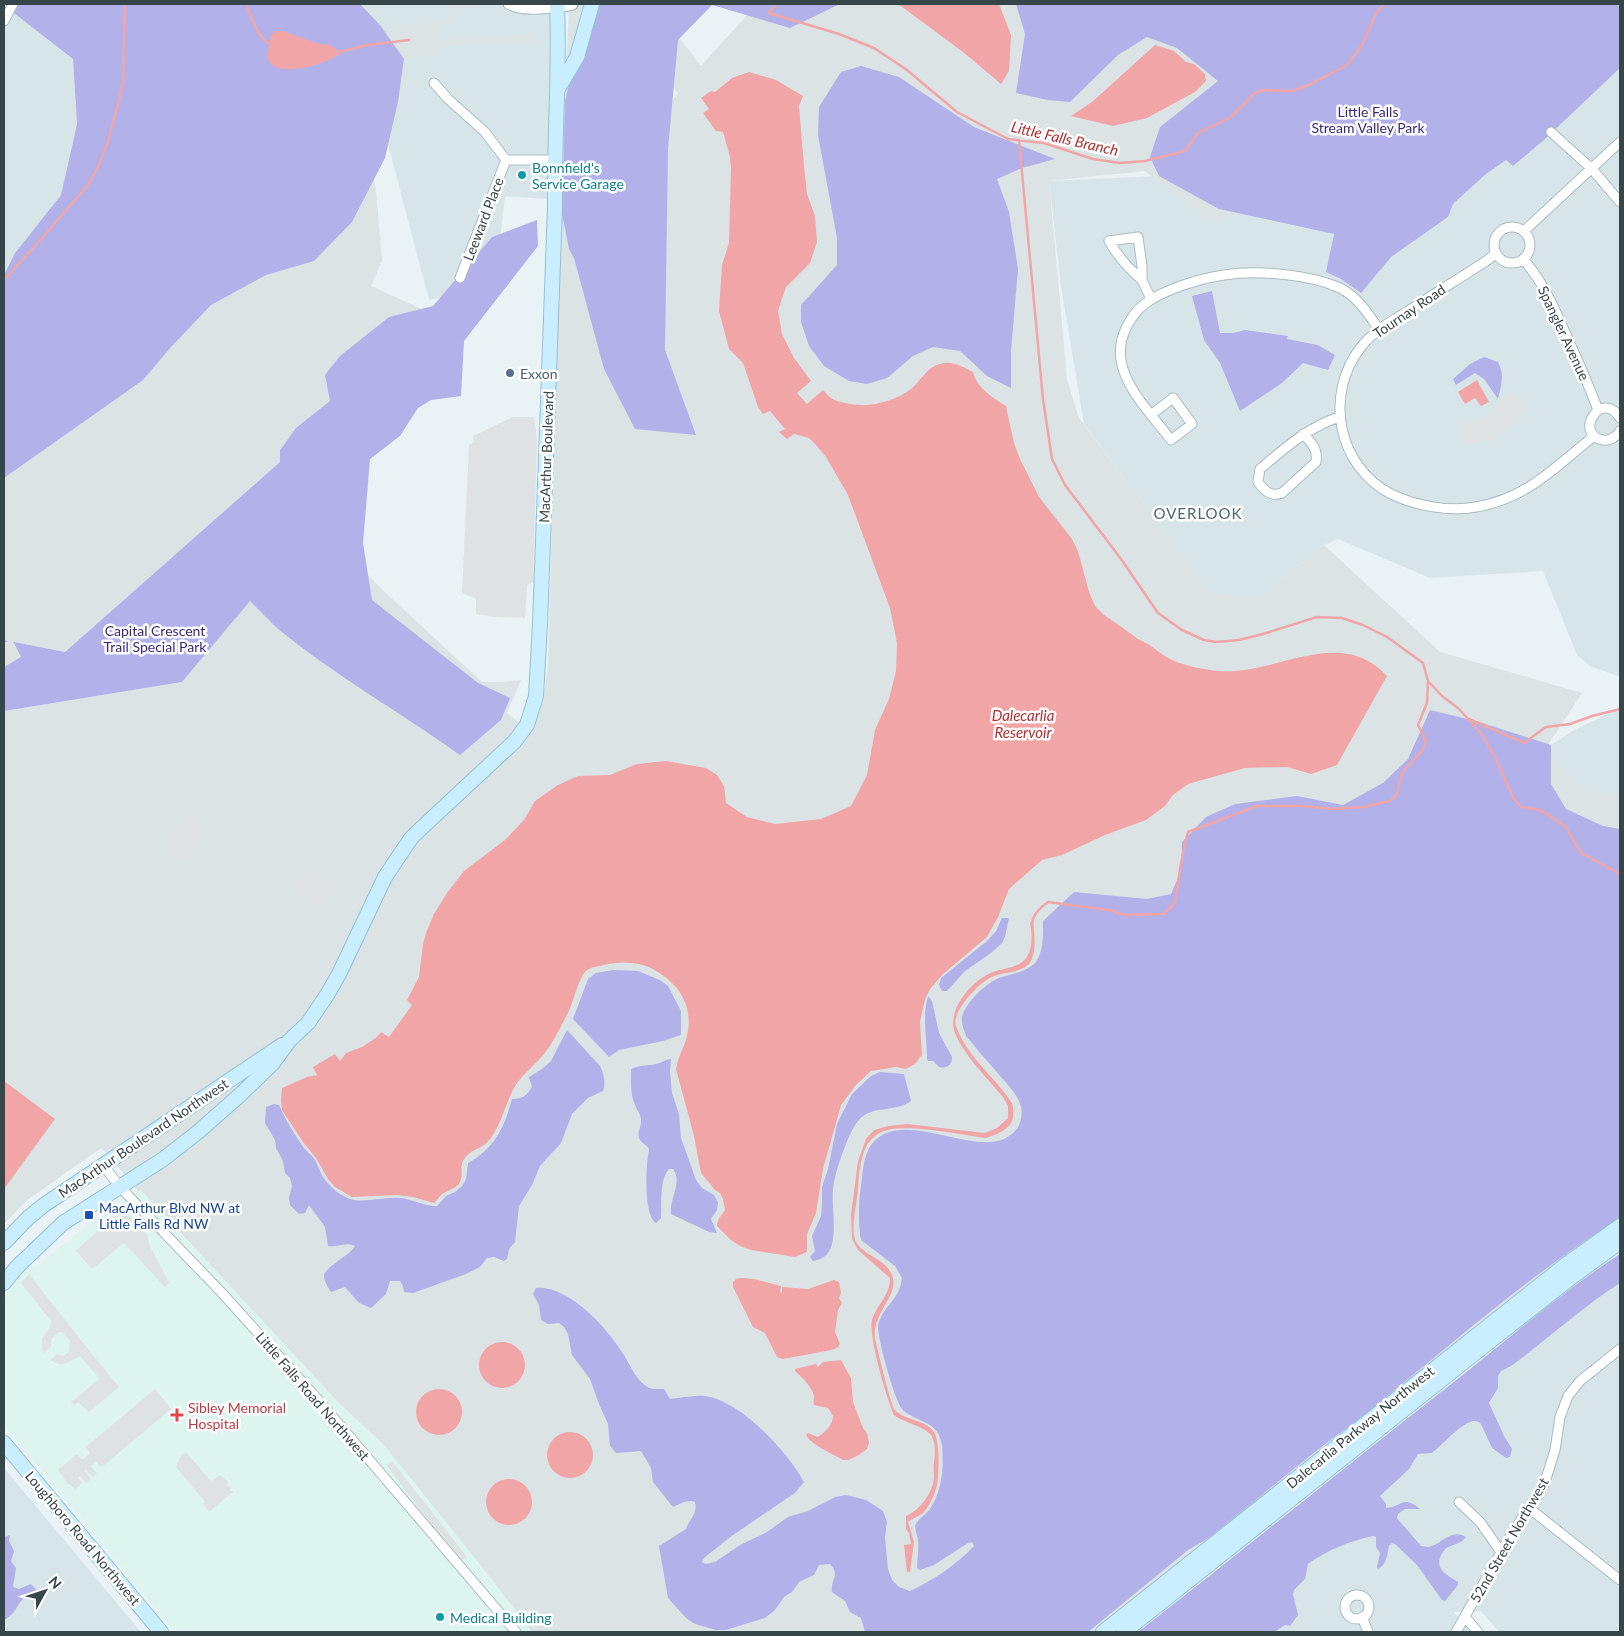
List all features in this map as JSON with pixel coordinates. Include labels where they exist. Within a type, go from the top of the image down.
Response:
[{"type":"main road","points":[[558,90],[577,57],[592,4]]},
{"type":"main road","name":"MacArthur Boulevard","points":[[399,856],[412,837],[514,742],[527,725],[536,696],[541,614],[555,206],[554,160],[558,90],[557,6]]},
{"type":"main road","name":"MacArthur Boulevard Northwest","points":[[4,1283],[16,1268],[63,1223],[162,1160],[198,1132],[273,1063],[289,1041],[308,1023],[328,996],[378,891],[399,856]]},
{"type":"main road","name":"MacArthur Boulevard Northwest","points":[[4,1243],[28,1218],[44,1205],[289,1041]]},
{"type":"main road","name":"Dalecarlia Parkway Northwest","points":[[1103,1632],[1533,1290],[1620,1226]]},
{"type":"main road","name":"Dalecarlia Parkway Northwest","points":[[1124,1632],[1486,1344],[1620,1242]]},
{"type":"main road","name":"Loughboro Road Northwest","points":[[4,1443],[161,1632]]},
{"type":"street","points":[[4,21],[13,4]]},
{"type":"street","points":[[508,4],[513,7],[526,9],[572,4]]},
{"type":"street","points":[[434,83],[448,99],[485,132],[506,160],[554,160]]},
{"type":"street","points":[[1551,132],[1592,169],[1620,202]]},
{"type":"street","points":[[1524,231],[1620,142]]},
{"type":"street","name":"Leeward Place","points":[[460,278],[506,160]]},
{"type":"street","points":[[1514,227],[1524,231],[1530,242],[1528,254],[1524,259],[1512,263],[1500,258],[1496,253],[1494,242],[1499,232],[1514,227]]},
{"type":"street","points":[[1142,280],[1138,237],[1109,241],[1116,254],[1127,267],[1142,280],[1151,299]]},
{"type":"street","name":"Tournay Road","points":[[1339,417],[1341,389],[1349,367],[1361,346],[1379,329],[1490,259],[1496,253]]},
{"type":"street","name":"Spangler Avenue","points":[[1524,259],[1536,274],[1551,299],[1598,410]]},
{"type":"street","points":[[1152,414],[1173,398],[1192,424],[1171,440],[1132,390],[1126,379],[1120,359],[1122,341],[1128,324],[1141,307],[1151,299],[1189,284],[1222,275],[1279,275],[1313,280],[1342,289],[1357,301],[1379,329]]},
{"type":"street","points":[[1620,418],[1613,410],[1603,408],[1598,410],[1590,422],[1590,428],[1594,436],[1599,439],[1609,440],[1614,438],[1620,431]]},
{"type":"street","points":[[1303,434],[1318,453],[1316,462],[1282,493],[1276,495],[1269,493],[1258,482],[1260,469],[1303,434],[1319,424],[1339,417],[1348,447],[1367,474],[1381,487],[1390,493],[1416,503],[1454,508],[1474,508],[1491,504],[1526,490],[1594,436]]},
{"type":"street","name":"Little Falls Road Northwest","points":[[104,1166],[120,1187],[189,1257],[248,1322],[516,1632]]},
{"type":"street","name":"52nd Street Northwest","points":[[1456,1632],[1501,1552],[1540,1491],[1555,1450],[1560,1417],[1568,1396],[1580,1381],[1620,1349]]},
{"type":"street","points":[[1459,1502],[1480,1522],[1501,1552]]},
{"type":"street","points":[[1529,1508],[1620,1580]]},
{"type":"street","points":[[1362,1617],[1368,1632]]},
{"type":"street","points":[[1465,1617],[1478,1632]]},
{"type":"shaded area","points":[[4,4],[13,4],[10,10],[73,59],[77,124],[61,195],[15,253],[4,275]]},
{"type":"shaded area","points":[[360,4],[552,4],[549,199],[505,196],[499,248],[468,292],[429,300],[388,144],[398,102],[404,59],[380,25]]},
{"type":"shaded area","points":[[463,4],[471,4],[441,28],[438,39],[537,33],[536,42],[438,47],[438,53],[347,73],[376,190],[382,261],[371,286],[428,312],[363,389],[65,652],[4,640],[4,384],[322,43],[432,19],[438,24]]},
{"type":"shaded area","points":[[569,4],[653,4],[701,66],[757,4],[1115,4],[1234,68],[1256,203],[1216,222],[1181,201],[1145,171],[1049,181],[1067,380],[1079,418],[1211,593],[1260,596],[1324,545],[1440,652],[1582,693],[1544,751],[1593,796],[1620,791],[1620,1216],[1612,1220],[1564,1266],[1192,1561],[1094,1632],[516,1632],[153,1220],[135,1186],[101,1148],[26,1201],[4,1224],[4,711],[182,682],[314,523],[482,682],[521,680],[507,713],[532,733],[543,701],[548,667],[560,217],[603,192],[678,93],[661,74],[563,145]]},
{"type":"shaded area","points":[[1620,51],[1620,677],[1590,666],[1577,655],[1543,571],[1430,578],[1338,539],[1324,545],[1260,596],[1211,594],[1084,424],[1061,286],[1049,181],[1159,176],[1325,232],[1387,247],[1454,203]]},
{"type":"shaded area","points":[[1510,392],[1529,405],[1516,422],[1497,439],[1468,445],[1462,429],[1467,423],[1484,417]]},
{"type":"shaded area","points":[[513,417],[534,417],[537,439],[533,582],[527,585],[525,618],[476,614],[476,599],[462,593],[469,445],[474,442],[473,436]]},
{"type":"shaded area","points":[[12,639],[21,657],[4,667],[4,643]]},
{"type":"shaded area","points":[[1620,708],[1620,829],[1551,784],[1551,745],[1576,729]]},
{"type":"shaded area","points":[[188,814],[207,826],[196,848],[184,863],[171,855],[169,838]]},
{"type":"shaded area","points":[[307,866],[337,887],[322,909],[292,888]]},
{"type":"shaded area","name":"Sibley Memorial Hospital","points":[[141,1190],[340,1404],[385,1446],[532,1632],[175,1632],[4,1425],[4,1299],[26,1269],[36,1266],[92,1222]]},
{"type":"shaded area","points":[[125,1212],[147,1234],[149,1244],[169,1283],[165,1287],[124,1243],[92,1269],[76,1251],[117,1213],[121,1216]]},
{"type":"shaded area","points":[[1620,1271],[1620,1632],[1499,1632],[1481,1611],[1454,1612],[1471,1632],[1195,1632],[1376,1485],[1540,1333]]},
{"type":"shaded area","points":[[29,1274],[119,1387],[89,1412],[78,1402],[74,1405],[71,1402],[99,1378],[80,1356],[65,1364],[58,1364],[50,1360],[57,1354],[63,1356],[69,1352],[70,1341],[62,1332],[59,1332],[51,1339],[51,1347],[44,1353],[42,1338],[50,1327],[51,1321],[21,1283]]},
{"type":"shaded area","points":[[155,1389],[171,1409],[102,1467],[96,1462],[91,1466],[97,1474],[93,1477],[86,1470],[85,1472],[91,1479],[86,1483],[80,1476],[78,1478],[83,1483],[75,1489],[68,1484],[58,1470],[77,1454],[81,1459],[84,1459],[90,1453],[86,1447]]},
{"type":"shaded area","points":[[186,1452],[211,1481],[220,1475],[228,1482],[227,1486],[230,1486],[230,1491],[234,1491],[209,1512],[203,1504],[205,1502],[176,1467],[180,1457]]},
{"type":"shaded area","points":[[392,1461],[467,1557],[460,1561],[386,1465]]},
{"type":"shaded area","points":[[4,1468],[141,1632],[4,1632]]},
{"type":"green space","points":[[13,4],[360,4],[380,25],[404,59],[398,102],[385,158],[352,222],[314,261],[266,275],[211,305],[143,380],[4,478],[4,275],[15,253],[61,195],[77,124],[73,59],[10,10]]},
{"type":"green space","points":[[596,4],[840,4],[790,28],[712,5],[678,40],[668,149],[665,350],[696,435],[635,429],[604,369],[574,258],[569,249],[562,214],[565,101],[570,80]]},
{"type":"green space","name":"Little Falls Stream Valley Park","points":[[1016,4],[1620,4],[1620,68],[1545,139],[1513,166],[1506,160],[1486,174],[1453,204],[1448,217],[1391,257],[1361,293],[1341,279],[1326,272],[1334,234],[1219,209],[1159,176],[1150,157],[1160,127],[1218,81],[1177,48],[1147,37],[1118,55],[1070,102],[1048,100],[1016,93],[1025,34]]},
{"type":"green space","points":[[861,66],[899,77],[974,127],[1055,159],[1022,168],[997,179],[1009,212],[1018,269],[1011,351],[1011,388],[987,376],[960,351],[933,347],[913,356],[887,378],[867,384],[849,381],[824,366],[809,346],[801,322],[801,305],[837,265],[837,238],[818,135],[819,107],[841,72]]},
{"type":"green space","name":"Capital Crescent Trail Special Park","points":[[537,220],[538,246],[464,341],[461,396],[431,400],[418,408],[400,436],[370,459],[363,543],[372,600],[478,683],[510,698],[501,720],[460,755],[344,678],[299,645],[277,628],[250,601],[182,682],[4,711],[4,640],[65,652],[280,462],[280,450],[296,428],[330,401],[325,375],[340,356],[389,317],[433,306],[492,237]]},
{"type":"green space","points":[[1212,291],[1220,333],[1233,333],[1245,330],[1288,336],[1287,339],[1318,345],[1335,355],[1328,370],[1303,363],[1282,383],[1240,411],[1220,363],[1204,340],[1192,296]]},
{"type":"green space","points":[[1484,357],[1498,362],[1500,367],[1502,380],[1498,399],[1484,379],[1475,373],[1456,385],[1453,379],[1470,364]]},
{"type":"green space","points":[[1430,710],[1476,721],[1551,745],[1551,784],[1566,809],[1603,826],[1620,829],[1620,1218],[1587,1239],[1525,1285],[1220,1529],[1188,1550],[1088,1632],[865,1632],[861,1618],[850,1612],[845,1601],[832,1592],[835,1572],[830,1564],[819,1565],[814,1575],[799,1582],[792,1592],[784,1597],[775,1610],[765,1618],[726,1630],[716,1630],[695,1624],[686,1618],[668,1598],[659,1546],[686,1529],[695,1510],[695,1502],[687,1501],[673,1507],[653,1482],[651,1468],[641,1451],[616,1453],[610,1446],[608,1424],[590,1379],[572,1355],[568,1334],[564,1327],[559,1323],[548,1324],[541,1320],[539,1305],[533,1294],[536,1288],[561,1293],[585,1310],[615,1342],[642,1383],[655,1389],[664,1389],[670,1399],[705,1396],[733,1407],[762,1430],[797,1470],[804,1482],[795,1493],[733,1535],[705,1557],[702,1561],[703,1563],[715,1562],[740,1545],[767,1532],[788,1517],[808,1511],[835,1497],[846,1495],[866,1500],[883,1511],[887,1522],[885,1538],[888,1569],[892,1580],[899,1587],[910,1591],[936,1577],[974,1546],[972,1542],[968,1543],[934,1565],[920,1570],[917,1568],[918,1539],[915,1526],[930,1509],[940,1487],[943,1463],[942,1446],[940,1437],[931,1426],[907,1414],[902,1409],[895,1394],[883,1355],[878,1332],[879,1321],[899,1290],[902,1278],[895,1266],[861,1240],[859,1220],[860,1199],[864,1165],[871,1145],[886,1133],[904,1130],[988,1142],[1005,1139],[1018,1127],[1021,1114],[1019,1101],[1012,1089],[966,1036],[962,1025],[962,1017],[972,1000],[988,985],[999,978],[1028,969],[1035,963],[1041,948],[1043,921],[1074,892],[1147,899],[1171,894],[1181,871],[1182,842],[1206,817],[1235,804],[1297,796],[1343,805],[1383,783],[1408,759]]},
{"type":"green space","points":[[1002,918],[1009,918],[1002,943],[965,971],[947,991],[942,991],[939,985],[941,978],[987,941],[996,931]]},
{"type":"green space","points":[[614,970],[638,971],[660,980],[668,986],[681,1011],[681,1035],[663,1041],[619,1050],[609,1057],[573,1019],[588,979],[596,973]]},
{"type":"green space","points":[[928,996],[932,1001],[939,1033],[952,1057],[947,1067],[939,1067],[933,1061],[928,1061],[927,1059],[925,1020]]},
{"type":"green space","points":[[567,1030],[600,1066],[603,1072],[604,1088],[603,1091],[588,1098],[572,1114],[561,1143],[540,1166],[532,1185],[519,1206],[515,1242],[509,1249],[507,1259],[504,1261],[494,1257],[487,1258],[480,1267],[466,1274],[413,1293],[404,1292],[400,1281],[390,1281],[386,1294],[371,1308],[359,1303],[345,1287],[331,1292],[325,1281],[325,1273],[355,1246],[348,1244],[328,1246],[325,1227],[309,1205],[305,1213],[299,1214],[290,1205],[289,1198],[292,1186],[290,1178],[285,1173],[283,1161],[276,1148],[275,1140],[265,1123],[266,1107],[274,1104],[279,1105],[297,1138],[315,1160],[323,1177],[332,1188],[345,1197],[354,1200],[400,1198],[437,1206],[446,1196],[462,1186],[466,1179],[468,1163],[492,1144],[506,1119],[512,1099],[522,1098],[528,1093],[532,1087],[529,1077],[551,1061]]},
{"type":"green space","points":[[671,1059],[672,1093],[679,1114],[681,1138],[696,1180],[702,1188],[714,1195],[718,1202],[717,1210],[711,1219],[717,1233],[709,1232],[671,1214],[677,1179],[673,1169],[669,1169],[664,1179],[661,1218],[656,1223],[649,1210],[646,1177],[649,1150],[639,1139],[638,1135],[641,1120],[632,1096],[631,1069]]},
{"type":"green space","points":[[880,1072],[904,1074],[911,1101],[898,1107],[870,1112],[858,1121],[854,1127],[842,1154],[834,1183],[834,1233],[831,1248],[824,1257],[813,1261],[810,1257],[815,1251],[812,1236],[821,1216],[822,1187],[828,1169],[837,1124],[852,1094],[871,1076]]},
{"type":"green space","points":[[1620,1254],[1620,1283],[1511,1366],[1501,1371],[1498,1376],[1498,1388],[1489,1403],[1512,1449],[1510,1457],[1506,1458],[1492,1448],[1481,1424],[1472,1421],[1461,1427],[1432,1453],[1418,1454],[1409,1469],[1380,1496],[1386,1504],[1386,1508],[1409,1502],[1420,1509],[1405,1509],[1398,1514],[1397,1518],[1421,1546],[1429,1547],[1456,1534],[1466,1537],[1461,1542],[1446,1548],[1439,1560],[1439,1564],[1444,1572],[1458,1582],[1458,1585],[1445,1601],[1442,1600],[1417,1565],[1395,1544],[1392,1543],[1389,1546],[1385,1562],[1378,1569],[1380,1553],[1376,1547],[1376,1537],[1373,1536],[1339,1547],[1323,1554],[1308,1564],[1305,1579],[1294,1590],[1293,1594],[1298,1615],[1290,1626],[1285,1625],[1274,1632],[1138,1632],[1557,1299]]},
{"type":"green space","points":[[10,1535],[9,1541],[14,1551],[11,1561],[16,1568],[13,1587],[19,1589],[31,1584],[39,1593],[33,1598],[28,1594],[12,1614],[4,1620],[4,1537]]},
{"type":"water","points":[[898,4],[999,4],[1011,35],[1009,71],[1001,84],[963,52]]},
{"type":"water","points":[[276,31],[283,31],[319,44],[330,45],[341,53],[316,65],[305,68],[283,69],[275,66],[268,58],[271,35]]},
{"type":"water","points":[[1155,45],[1174,51],[1186,62],[1194,64],[1205,74],[1206,81],[1195,92],[1147,118],[1113,126],[1071,116],[1092,102]]},
{"type":"water","name":"Dalecarlia Reservoir","points":[[749,72],[776,80],[803,96],[799,106],[804,166],[807,194],[815,216],[817,242],[810,263],[786,287],[778,311],[782,334],[794,358],[811,381],[797,393],[807,404],[823,390],[833,399],[845,403],[862,405],[880,403],[904,394],[935,366],[948,363],[965,368],[973,372],[978,383],[986,392],[1006,406],[1014,443],[1020,459],[1039,497],[1072,539],[1078,551],[1089,592],[1095,606],[1104,615],[1167,657],[1181,664],[1193,667],[1218,671],[1240,671],[1328,653],[1348,654],[1368,661],[1387,676],[1337,765],[1311,774],[1287,767],[1245,768],[1188,784],[1173,795],[1165,806],[1146,820],[1105,835],[1062,855],[1042,860],[1009,889],[998,917],[987,937],[943,974],[930,989],[925,999],[920,1022],[922,1055],[915,1064],[906,1069],[896,1067],[871,1071],[856,1085],[841,1105],[823,1169],[816,1213],[807,1234],[807,1252],[795,1257],[751,1250],[731,1240],[717,1226],[718,1220],[725,1210],[723,1199],[720,1193],[715,1190],[701,1173],[694,1136],[676,1069],[689,1026],[687,1009],[675,986],[661,974],[647,966],[624,962],[591,968],[582,976],[568,1013],[554,1040],[517,1083],[499,1125],[488,1142],[471,1152],[463,1161],[461,1179],[456,1187],[441,1195],[434,1203],[398,1195],[352,1197],[335,1187],[328,1179],[316,1158],[282,1110],[282,1088],[307,1077],[317,1075],[313,1067],[335,1054],[340,1061],[346,1053],[362,1047],[381,1032],[389,1037],[412,1005],[407,1000],[419,977],[423,944],[434,914],[464,871],[505,840],[524,820],[535,801],[558,785],[578,776],[610,775],[637,764],[666,761],[706,768],[717,775],[724,786],[726,803],[747,817],[775,824],[821,819],[851,806],[867,775],[875,730],[889,699],[896,671],[897,643],[890,608],[848,495],[826,457],[809,438],[794,434],[787,439],[779,432],[785,429],[770,411],[763,414],[758,407],[743,363],[729,349],[719,311],[722,265],[729,243],[731,168],[723,132],[716,131],[703,113],[709,109],[701,98],[711,91],[715,92],[732,78]]},
{"type":"water","points":[[1477,380],[1489,402],[1481,406],[1475,398],[1465,404],[1458,392]]},
{"type":"water","points":[[1033,920],[1034,949],[1028,965],[1020,970],[996,975],[980,985],[967,998],[956,1020],[956,1026],[967,1047],[1012,1103],[1013,1117],[1011,1122],[1004,1130],[986,1138],[906,1128],[884,1131],[872,1138],[861,1161],[854,1216],[854,1237],[864,1251],[885,1265],[892,1275],[893,1282],[892,1290],[875,1329],[875,1338],[884,1376],[895,1410],[899,1414],[930,1428],[936,1436],[938,1450],[938,1480],[934,1496],[921,1515],[908,1522],[914,1542],[910,1572],[907,1572],[904,1545],[911,1544],[909,1533],[906,1529],[906,1516],[921,1505],[931,1489],[934,1477],[935,1452],[933,1438],[928,1432],[894,1415],[879,1368],[873,1339],[872,1320],[886,1295],[890,1278],[858,1250],[852,1239],[851,1215],[858,1161],[866,1139],[874,1130],[907,1124],[985,1133],[997,1128],[1008,1118],[1008,1106],[1003,1097],[976,1066],[959,1041],[953,1024],[954,1015],[963,997],[977,982],[993,972],[1024,961],[1032,940],[1030,923]]},
{"type":"water","points":[[4,1081],[55,1119],[4,1189]]},
{"type":"water","points":[[741,1278],[754,1279],[781,1286],[780,1292],[782,1293],[782,1287],[808,1289],[834,1280],[839,1282],[841,1293],[839,1298],[842,1303],[838,1310],[835,1332],[840,1344],[838,1347],[832,1350],[783,1359],[777,1357],[765,1333],[753,1327],[733,1287],[733,1282]]},
{"type":"water","points":[[497,1342],[507,1342],[519,1348],[524,1356],[524,1374],[519,1382],[511,1387],[497,1388],[489,1385],[482,1378],[479,1370],[479,1360],[482,1352],[489,1345]]},
{"type":"water","points":[[841,1360],[851,1378],[853,1402],[863,1428],[867,1433],[869,1443],[867,1449],[848,1460],[843,1460],[823,1449],[812,1442],[806,1435],[808,1433],[818,1437],[826,1431],[833,1416],[828,1408],[814,1405],[814,1396],[811,1389],[795,1371],[795,1369],[816,1364],[818,1367],[823,1362]]},
{"type":"water","points":[[434,1389],[444,1389],[458,1399],[462,1412],[458,1425],[452,1431],[444,1435],[434,1435],[420,1425],[416,1417],[416,1407],[426,1393]]},
{"type":"water","points":[[575,1432],[587,1438],[592,1446],[592,1464],[587,1472],[579,1477],[565,1478],[553,1472],[548,1464],[547,1450],[553,1438],[561,1433]]},
{"type":"water","points":[[514,1479],[526,1485],[531,1493],[531,1511],[526,1519],[518,1524],[504,1525],[492,1519],[487,1511],[486,1497],[492,1485],[500,1480]]},
{"type":"waterway","name":"Little Falls Branch","points":[[4,280],[88,185],[98,167],[108,142],[123,84],[125,4]]},
{"type":"waterway","name":"Little Falls Branch","points":[[246,4],[260,34],[268,43],[274,45]]},
{"type":"waterway","name":"Little Falls Branch","points":[[776,4],[769,13],[839,34],[874,48],[907,70],[957,112],[1008,139],[1044,143],[1093,159],[1120,163],[1145,161],[1185,151],[1198,133],[1231,117],[1255,93],[1262,90],[1292,91],[1309,85],[1347,65],[1362,45],[1376,14],[1384,4]]},
{"type":"waterway","name":"Little Falls Branch","points":[[339,52],[368,45],[409,40]]},
{"type":"waterway","points":[[1019,140],[1043,399],[1052,459],[1065,485],[1121,559],[1158,613],[1182,630],[1204,640],[1216,642],[1239,640],[1317,617],[1342,618],[1363,625],[1387,637],[1423,663],[1428,681],[1442,696],[1458,708],[1481,733],[1496,759],[1513,798],[1521,807],[1540,810],[1565,826],[1581,853],[1620,874]]},
{"type":"waterway","points":[[1032,924],[1037,912],[1048,902],[1115,911],[1116,913],[1128,915],[1164,914],[1175,903],[1188,832],[1257,806],[1301,806],[1334,809],[1363,807],[1390,801],[1397,794],[1402,773],[1422,751],[1426,741],[1418,725],[1427,703],[1428,681]]},
{"type":"waterway","points":[[1469,719],[1524,743],[1546,727],[1570,724],[1620,709]]},
{"type":"place","name":"Bonnfield's Service Garage","points":[[522,175]]},
{"type":"place","name":"Exxon","points":[[510,373]]},
{"type":"place","name":"MacArthur Blvd NW at Little Falls Rd NW","points":[[89,1215]]},
{"type":"place","name":"Sibley Memorial Hospital","points":[[177,1415]]},
{"type":"place","name":"Medical Building","points":[[440,1617]]},
{"type":"district","name":"OVERLOOK","points":[[1198,513]]}]
